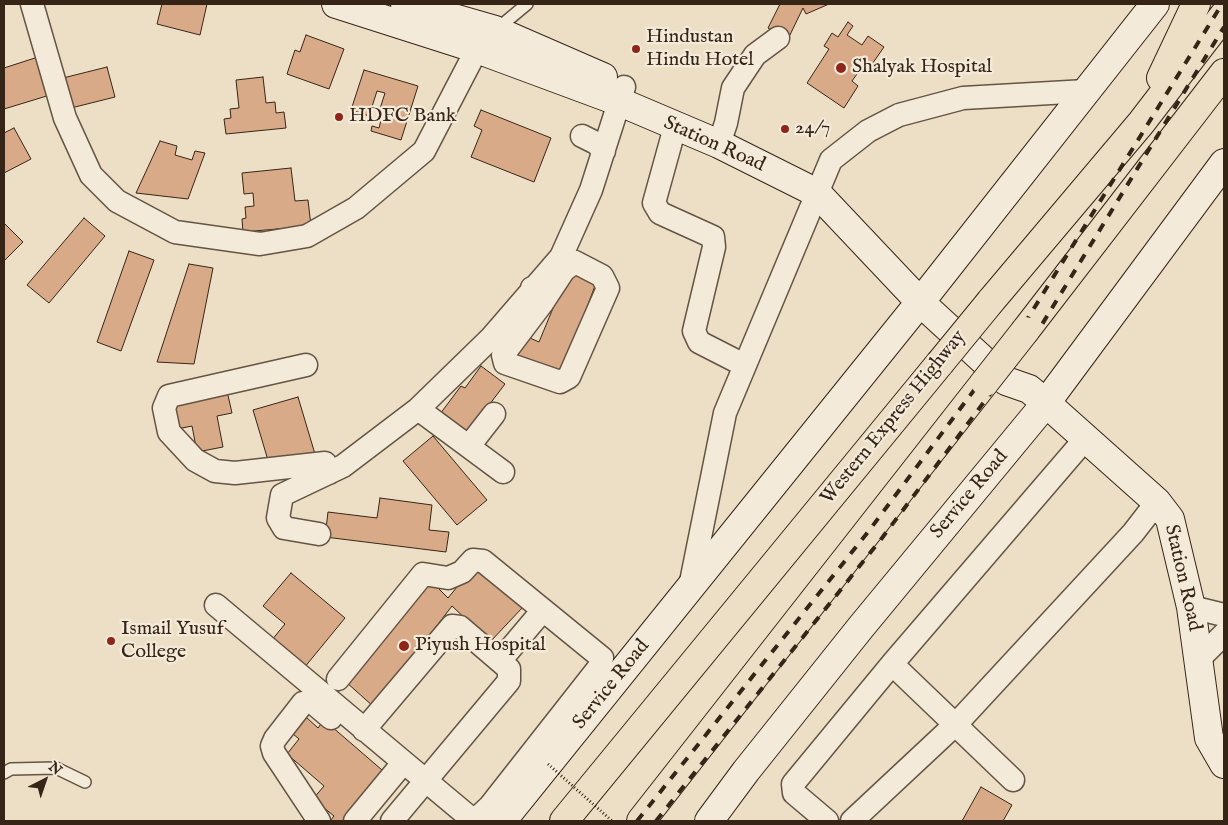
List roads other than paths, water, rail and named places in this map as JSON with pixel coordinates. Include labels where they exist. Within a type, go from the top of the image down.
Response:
[{"type":"highway","points":[[1141,123],[1196,4]]},
{"type":"highway","name":"Western Express Highway","points":[[564,821],[990,302],[1141,123],[1224,15]]},
{"type":"highway","points":[[641,821],[1025,331],[1224,73]]},
{"type":"highway","points":[[1169,144],[1224,106]]},
{"type":"street","points":[[32,4],[65,118],[91,176],[117,202],[174,232],[260,244],[307,236],[356,208],[424,151],[486,40]]},
{"type":"street","name":"Station Road","points":[[336,4],[486,40]]},
{"type":"street","name":"Station Road","points":[[405,4],[486,40],[622,94],[820,185],[924,297],[1019,368],[1038,396],[1157,502],[1170,519],[1191,606],[1209,738],[1224,764]]},
{"type":"street","name":"Service Road","points":[[502,821],[690,590],[1155,4]]},
{"type":"street","points":[[721,138],[733,88],[755,55],[778,38]]},
{"type":"street","points":[[690,590],[725,414],[831,160],[868,131],[899,115],[963,98],[1086,91]]},
{"type":"street","points":[[319,534],[284,528],[278,518],[282,495],[343,466],[418,410],[491,338],[538,295],[564,270],[575,262],[602,276],[608,288],[569,377],[560,382],[506,363],[503,355],[538,295],[561,257],[591,190],[622,94]]},
{"type":"street","name":"Station Road","points":[[622,94],[675,127],[721,138]]},
{"type":"street","points":[[675,127],[654,203],[660,213],[713,237],[714,247],[694,331],[699,342],[744,365]]},
{"type":"street","points":[[582,136],[596,143],[604,151]]},
{"type":"street","name":"Service Road","points":[[709,821],[1038,396],[1224,164]]},
{"type":"street","points":[[306,365],[169,396],[164,408],[169,432],[195,460],[215,471],[234,473],[325,463],[329,473]]},
{"type":"street","points":[[418,410],[503,472]]},
{"type":"street","points":[[469,446],[494,414]]},
{"type":"street","points":[[826,821],[794,793],[793,784],[892,664],[1086,438]]},
{"type":"street","points":[[852,821],[955,725],[1133,533],[1157,502]]},
{"type":"street","points":[[319,821],[274,753],[272,746],[274,739],[300,705],[326,693],[423,574],[448,578],[462,572],[473,560],[483,561],[602,658],[600,666],[490,806],[474,821],[426,781],[399,768],[326,693]]},
{"type":"street","points":[[216,605],[326,693],[399,768]]},
{"type":"street","points":[[1191,606],[1224,615]]},
{"type":"street","points":[[500,661],[543,610]]},
{"type":"street","points":[[364,730],[452,626],[460,627],[509,669],[509,681],[392,821]]},
{"type":"street","points":[[1198,660],[1224,634]]},
{"type":"street","points":[[892,664],[955,725],[988,753],[1013,780]]},
{"type":"street","points":[[355,821],[399,768]]},
{"type":"lane","points":[[486,40],[527,4]]},
{"type":"lane","points":[[4,773],[12,769],[56,768],[85,782]]},
{"type":"railway","points":[[637,821],[868,532],[1028,318],[1222,4]]},
{"type":"railway","points":[[656,821],[882,538],[1041,326],[1224,27]]},
{"type":"place","name":"Hindustan Hindu Hotel","points":[[636,49]]},
{"type":"place","name":"Shalyak Hospital","points":[[841,68]]},
{"type":"place","name":"HDFC Bank","points":[[339,117]]},
{"type":"place","name":"24/7","points":[[785,129]]},
{"type":"place","name":"Ismail Yusuf College","points":[[111,641]]},
{"type":"place","name":"Piyush Hospital","points":[[404,646]]}]
